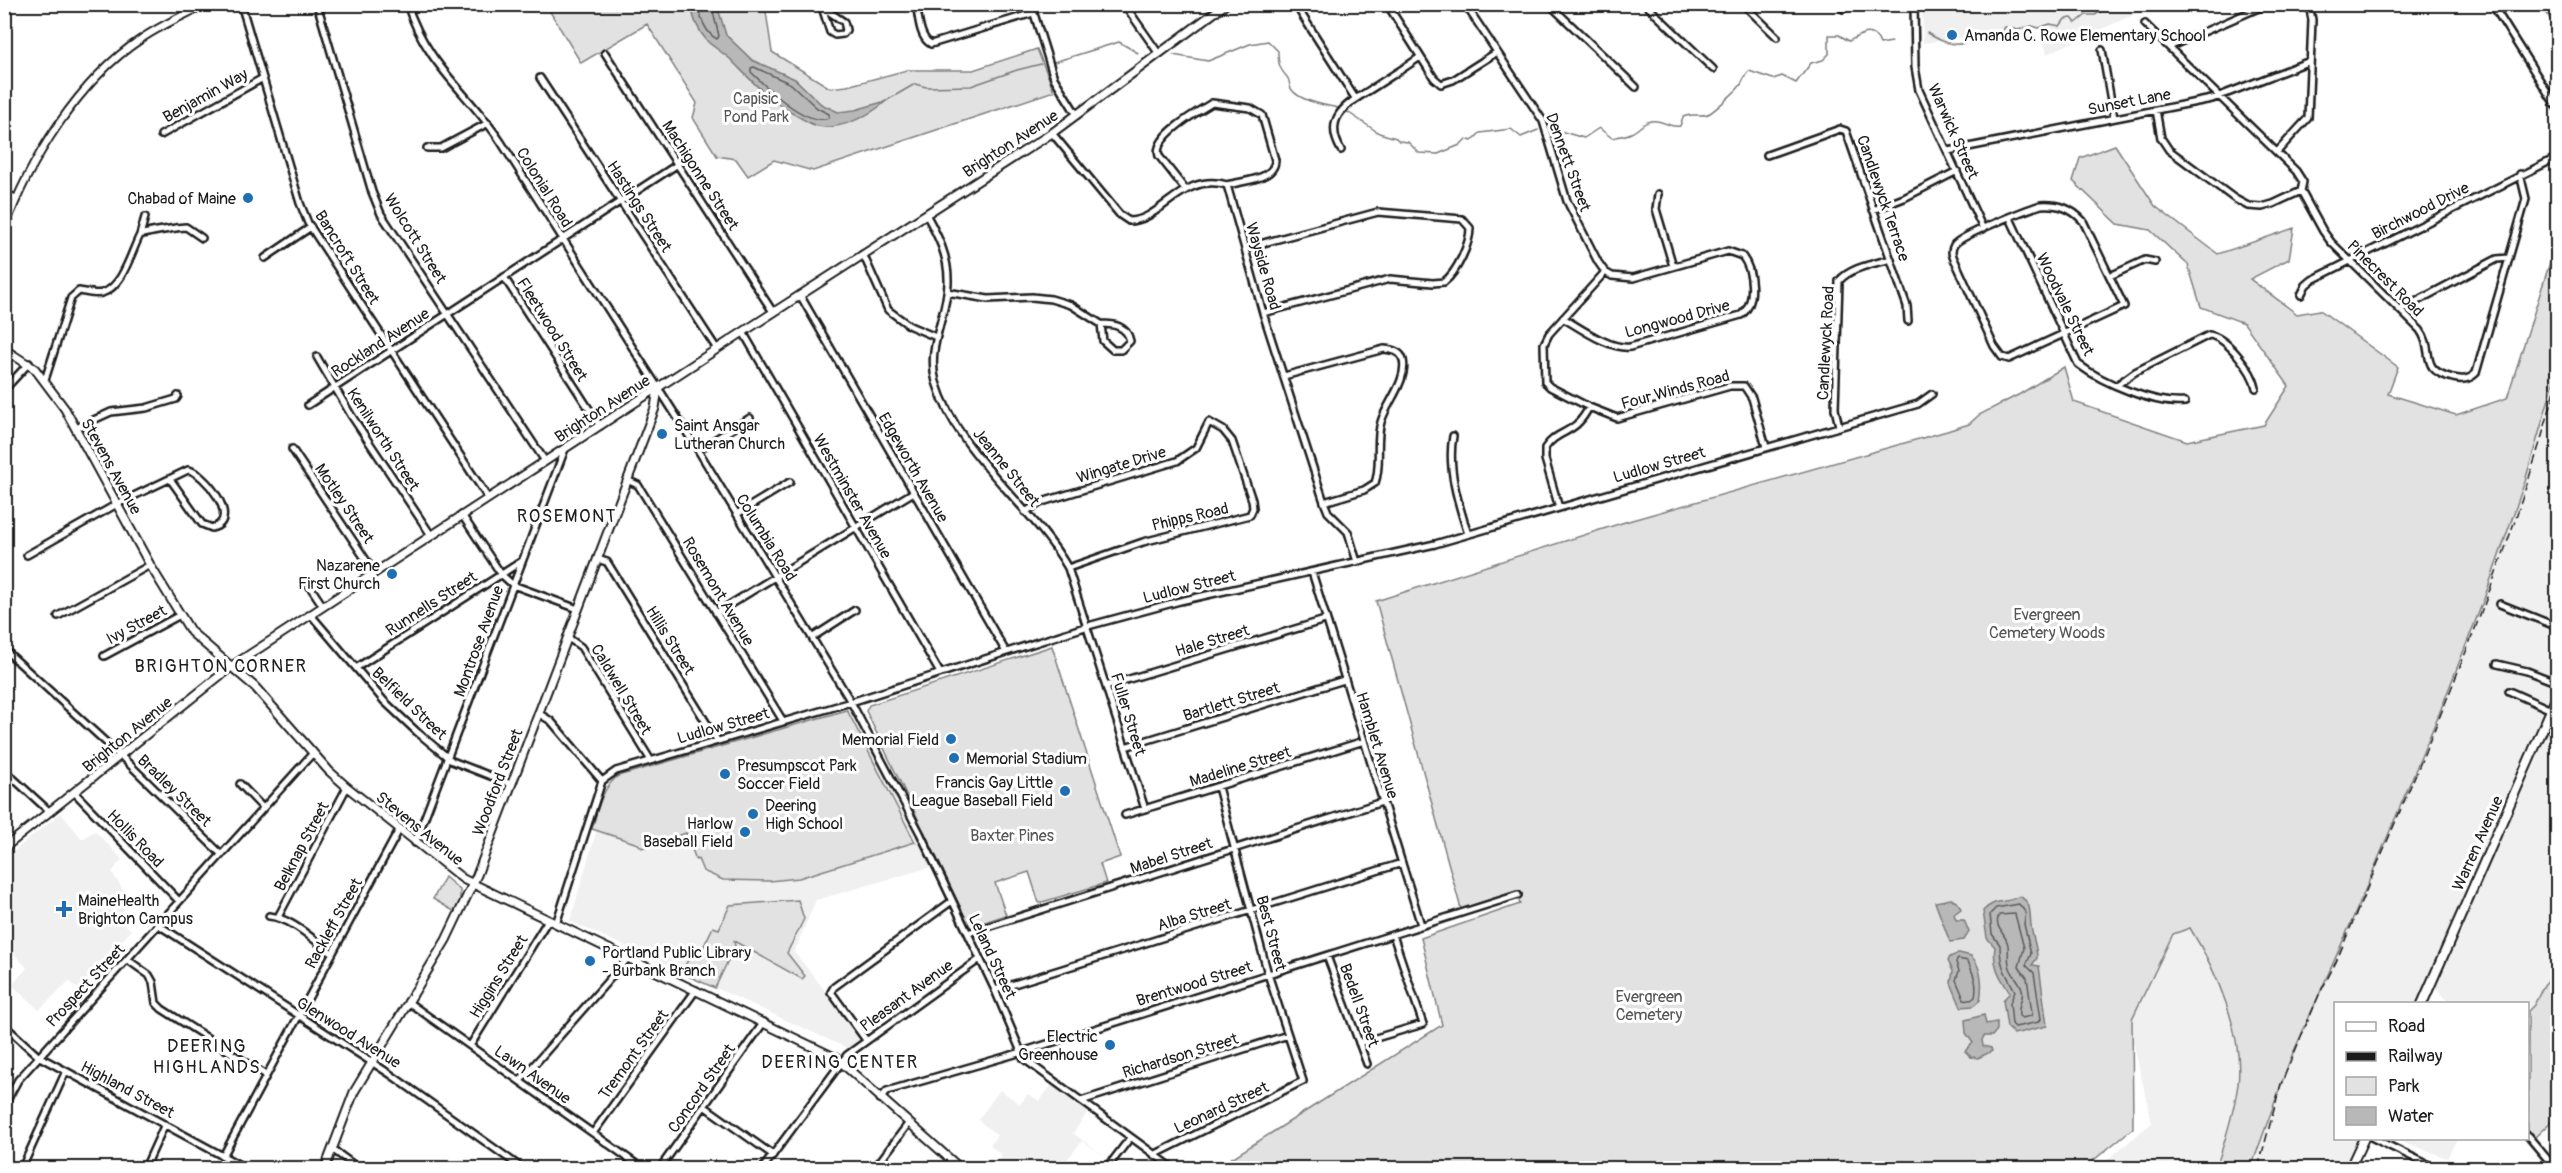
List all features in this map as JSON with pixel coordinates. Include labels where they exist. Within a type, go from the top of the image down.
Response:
[{"type":"main road","name":"Brighton Avenue","points":[[4,848],[232,666],[1052,133],[1226,4]]},
{"type":"main road","name":"Stevens Avenue","points":[[4,349],[29,363],[45,380],[76,428],[150,565],[191,632],[255,687],[313,753],[348,787],[452,872],[472,884],[764,1022],[841,1061],[880,1099],[960,1168]]},
{"type":"main road","name":"Woodford Street","points":[[325,1168],[354,1092],[448,935],[472,884],[655,408],[658,388]]},
{"type":"main road","name":"Warren Avenue","points":[[2423,1002],[2558,694]]},
{"type":"main road","points":[[2350,1168],[2363,1140]]},
{"type":"street","points":[[4,15],[5,4]]},
{"type":"street","points":[[4,231],[9,207],[36,162],[68,112],[102,72],[139,40],[206,4]]},
{"type":"street","name":"Bancroft Street","points":[[241,4],[300,203],[311,227],[488,498]]},
{"type":"street","name":"Wolcott Street","points":[[317,4],[376,204],[545,461]]},
{"type":"street","name":"Colonial Road","points":[[407,4],[421,38],[438,66],[488,123],[658,388]]},
{"type":"street","points":[[916,4],[923,36],[931,44],[1033,13]]},
{"type":"street","points":[[1030,4],[1054,78],[1077,115]]},
{"type":"street","points":[[1119,4],[1129,11],[1159,54]]},
{"type":"street","points":[[1294,4],[1355,98]]},
{"type":"street","points":[[1387,4],[1434,78],[1442,84],[1453,80],[1497,52]]},
{"type":"street","name":"Dennett Street","points":[[1465,4],[1543,122],[1567,201],[1589,246],[1605,272]]},
{"type":"street","points":[[1549,4],[1636,87]]},
{"type":"street","points":[[1646,4],[1713,69]]},
{"type":"street","points":[[1743,4],[1777,37]]},
{"type":"street","name":"Warwick Street","points":[[1914,4],[1917,79],[1924,102],[1983,228]]},
{"type":"street","points":[[2169,47],[2268,4]]},
{"type":"street","points":[[2277,152],[2308,118],[2312,20],[2309,4]]},
{"type":"street","points":[[2492,4],[2558,109]]},
{"type":"street","points":[[822,6],[844,22],[846,27],[843,34],[835,35],[831,32],[822,6]]},
{"type":"street","name":"Pinecrest Road","points":[[2145,24],[2300,177],[2303,182],[2301,191],[2323,231],[2424,335],[2429,363],[2441,375],[2461,379],[2472,377],[2477,368],[2526,198],[2520,174]]},
{"type":"street","points":[[2102,50],[2114,118]]},
{"type":"street","name":"Machigonne Street","points":[[605,53],[774,312]]},
{"type":"street","points":[[1341,150],[1336,142],[1335,131],[1338,116],[1347,104],[1420,57]]},
{"type":"street","name":"Sunset Lane","points":[[1948,151],[2219,96],[2310,61]]},
{"type":"street","name":"Benjamin Way","points":[[161,135],[263,78]]},
{"type":"street","name":"Hastings Street","points":[[540,78],[717,349]]},
{"type":"street","points":[[1052,133],[1119,215],[1129,220],[1140,219],[1185,189],[1215,181],[1227,185],[1269,174],[1273,170],[1275,160],[1262,115],[1250,108],[1212,103],[1166,135],[1158,145],[1159,156],[1185,189]]},
{"type":"street","points":[[2156,110],[2162,138],[2169,150],[2242,203],[2262,207],[2301,191]]},
{"type":"street","points":[[427,148],[441,148],[488,123]]},
{"type":"street","name":"Candlewyck Terrace","points":[[1767,155],[1840,129],[1846,131],[1907,306],[1908,321]]},
{"type":"street","name":"Birchwood Drive","points":[[2301,295],[2306,285],[2312,280],[2558,157]]},
{"type":"street","name":"Rockland Avenue","points":[[308,405],[678,164]]},
{"type":"street","points":[[1874,210],[1904,198],[1957,171]]},
{"type":"street","name":"Wayside Road","points":[[1227,185],[1263,313],[1324,502],[1328,512],[1348,532],[1357,562]]},
{"type":"street","points":[[4,192],[16,198]]},
{"type":"street","points":[[1658,194],[1656,209],[1672,266]]},
{"type":"street","points":[[2041,205],[2061,206],[2074,212],[2084,221],[2124,306],[2015,358],[2002,357],[1997,352],[1952,252],[1959,240],[1983,228],[2041,205]]},
{"type":"street","points":[[1245,248],[1378,212],[1462,219],[1470,228],[1469,238],[1454,270],[1444,282],[1390,279],[1263,313]]},
{"type":"street","name":"Jeanne Street","points":[[926,214],[944,250],[947,270],[947,292],[936,337],[933,366],[943,400],[972,450],[1054,547],[1068,568],[1088,626]]},
{"type":"street","points":[[45,380],[71,298],[79,291],[101,294],[111,289],[123,272],[140,235],[145,217]]},
{"type":"street","name":"Woodvale Street","points":[[2010,218],[2078,364],[2117,385],[2160,400],[2173,403],[2186,402]]},
{"type":"street","points":[[140,235],[145,232],[158,233],[186,227],[202,238]]},
{"type":"street","points":[[265,258],[311,227]]},
{"type":"street","name":"Longwood Drive","points":[[1563,318],[1610,344],[1624,348],[1742,315],[1749,306],[1749,268],[1742,256],[1736,252],[1722,252],[1627,278],[1612,276],[1605,272]]},
{"type":"street","points":[[863,254],[888,310],[910,326],[936,337]]},
{"type":"street","points":[[2400,310],[2497,259],[2509,258]]},
{"type":"street","name":"Candlewyck Road","points":[[1839,426],[1835,410],[1839,281],[1846,274],[1860,268],[1891,259]]},
{"type":"street","points":[[2110,276],[2145,260],[2155,262]]},
{"type":"street","name":"Four Winds Road","points":[[1605,272],[1549,334],[1544,344],[1545,382],[1557,391],[1589,407],[1611,417],[1623,418],[1737,384],[1744,386],[1750,392],[1766,447]]},
{"type":"street","name":"Fleetwood Street","points":[[504,277],[600,426]]},
{"type":"street","points":[[947,292],[988,299],[1032,297],[1051,299],[1071,305],[1101,324],[1116,325],[1126,332],[1130,341],[1121,350],[1113,350],[1103,341],[1101,324]]},
{"type":"street","name":"Edgeworth Avenue","points":[[800,295],[912,493],[1006,652]]},
{"type":"street","name":"Westminster Avenue","points":[[743,332],[940,673]]},
{"type":"street","points":[[2117,385],[2135,372],[2209,335],[2222,339],[2254,380],[2256,388]]},
{"type":"street","points":[[1284,376],[1384,349],[1397,352],[1402,357],[1401,377],[1380,424],[1376,483],[1364,490],[1324,502]]},
{"type":"street","name":"Kenilworth Street","points":[[317,357],[334,388],[431,535]]},
{"type":"street","points":[[4,390],[29,363]]},
{"type":"street","name":"Columbia Road","points":[[658,388],[776,575],[851,702]]},
{"type":"street","name":"Ludlow Street","points":[[602,781],[616,771],[650,759],[851,702],[1088,626],[1180,601],[1357,562],[1468,534],[1918,404],[1932,393]]},
{"type":"street","points":[[76,428],[111,412],[146,408],[176,399],[178,396]]},
{"type":"street","points":[[1558,508],[1545,459],[1545,448],[1557,437],[1580,424],[1589,407]]},
{"type":"street","points":[[698,450],[750,418]]},
{"type":"street","name":"Wingate Drive","points":[[1025,512],[1042,502],[1177,461],[1199,444],[1209,422]]},
{"type":"street","name":"Phipps Road","points":[[1068,568],[1143,542],[1250,515],[1253,508],[1252,500],[1234,445],[1223,430],[1209,422]]},
{"type":"street","points":[[1453,436],[1450,451],[1453,474],[1468,534]]},
{"type":"street","name":"Motley Street","points":[[292,448],[374,572]]},
{"type":"street","name":"Montrose Avenue","points":[[415,843],[566,448]]},
{"type":"street","points":[[27,555],[117,504],[186,470],[198,473],[223,507],[225,516],[222,522],[212,528],[202,524],[170,479]]},
{"type":"street","name":"Rosemont Avenue","points":[[627,480],[638,485],[783,721]]},
{"type":"street","points":[[737,514],[790,482]]},
{"type":"street","points":[[716,613],[912,493]]},
{"type":"street","points":[[462,515],[501,574],[513,585],[578,609]]},
{"type":"street","name":"Hillis Street","points":[[597,559],[607,562],[717,740]]},
{"type":"street","name":"Runnells Street","points":[[356,668],[522,561]]},
{"type":"street","points":[[58,616],[150,565]]},
{"type":"street","name":"Hamblet Avenue","points":[[1312,572],[1421,925]]},
{"type":"street","points":[[309,585],[323,606]]},
{"type":"street","points":[[2500,604],[2558,627]]},
{"type":"street","points":[[813,637],[855,610]]},
{"type":"street","name":"Ivy Street","points":[[104,656],[180,615]]},
{"type":"street","name":"Belfield Street","points":[[311,615],[399,716],[448,758],[511,784]]},
{"type":"street","name":"Hale Street","points":[[1106,686],[1325,620]]},
{"type":"street","name":"Fuller Street","points":[[1088,626],[1145,809]]},
{"type":"street","name":"Caldwell Street","points":[[567,637],[581,647],[650,759]]},
{"type":"street","name":"Bradley Street","points":[[4,648],[121,756],[221,854]]},
{"type":"street","points":[[2497,664],[2527,671],[2558,683]]},
{"type":"street","name":"Bartlett Street","points":[[1125,747],[1344,680]]},
{"type":"street","points":[[2509,691],[2551,710]]},
{"type":"street","name":"Leland Street","points":[[851,702],[920,833],[995,990],[1024,1059],[1173,1168]]},
{"type":"street","points":[[538,713],[551,721],[602,781],[555,924]]},
{"type":"street","name":"Madeline Street","points":[[1125,815],[1364,741]]},
{"type":"street","name":"Prospect Street","points":[[4,1106],[18,1080],[38,1056],[128,960],[157,924],[313,753]]},
{"type":"street","points":[[4,770],[50,812]]},
{"type":"street","points":[[240,784],[262,807]]},
{"type":"street","name":"Belknap Street","points":[[278,917],[348,787]]},
{"type":"street","name":"Best Street","points":[[1218,787],[1268,974],[1304,1077],[1301,1084]]},
{"type":"street","name":"Hollis Road","points":[[75,793],[179,901]]},
{"type":"street","name":"Mabel Street","points":[[968,933],[1382,802]]},
{"type":"street","name":"Rackleff Street","points":[[223,1156],[399,830]]},
{"type":"street","name":"Alba Street","points":[[995,990],[1402,863]]},
{"type":"street","name":"Brentwood Street","points":[[880,1099],[887,1091],[1022,1052],[1518,895]]},
{"type":"street","points":[[866,1040],[831,992],[834,987],[952,901]]},
{"type":"street","points":[[268,916],[278,917],[332,953]]},
{"type":"street","name":"Higgins Street","points":[[470,1046],[548,920]]},
{"type":"street","name":"Glenwood Avenue","points":[[157,924],[372,1062],[522,1168]]},
{"type":"street","points":[[1359,1043],[1423,1024],[1393,935]]},
{"type":"street","name":"Bedell Street","points":[[1327,956],[1367,1064]]},
{"type":"street","points":[[520,1081],[628,958]]},
{"type":"street","name":"Pleasant Avenue","points":[[763,1168],[841,1061],[866,1040],[980,959]]},
{"type":"street","points":[[128,960],[149,975],[153,982],[156,1003],[162,1009],[266,1075]]},
{"type":"street","name":"Tremont Street","points":[[592,1133],[696,990]]},
{"type":"street","name":"Lawn Avenue","points":[[408,1002],[642,1168]]},
{"type":"street","name":"Concord Street","points":[[660,1168],[764,1022]]},
{"type":"street","name":"Highland Street","points":[[4,1025],[38,1056],[245,1168]]},
{"type":"street","name":"Richardson Street","points":[[1081,1101],[1288,1035]]},
{"type":"street","points":[[21,1168],[66,1071]]},
{"type":"street","name":"Leonard Street","points":[[1154,1155],[1301,1084]]},
{"type":"street","points":[[704,1106],[772,1155]]},
{"type":"street","points":[[145,1168],[165,1124]]},
{"type":"street","points":[[875,1168],[908,1124]]},
{"type":"street","points":[[2529,1137],[2555,1168]]},
{"type":"street","points":[[1107,1168],[1130,1138]]},
{"type":"street","points":[[2377,1140],[2435,1168]]},
{"type":"street","points":[[332,1149],[358,1168]]},
{"type":"shaded area","name":"Amanda C. Rowe Elementary School","points":[[1922,4],[2155,5],[2047,54],[2040,27],[1923,43]]},
{"type":"shaded area","points":[[2557,371],[2557,971],[2544,985],[2529,1010],[2529,1002],[2449,1002],[2435,988],[2428,1002],[2334,1002],[2334,1140],[2365,1140],[2352,1168],[2266,1168],[2254,1162],[2281,1084],[2439,714],[2484,599],[2525,481]]},
{"type":"shaded area","name":"Deering High School","points":[[851,710],[935,866],[816,900],[794,952],[864,1039],[849,1049],[570,921],[611,781]]},
{"type":"shaded area","name":"MaineHealth Brighton Campus","points":[[61,813],[82,839],[95,831],[122,859],[112,872],[130,902],[118,917],[131,930],[80,991],[69,981],[39,1010],[12,985],[27,968],[5,944],[5,858]]},
{"type":"shaded area","points":[[2200,875],[2277,1074],[2238,1168],[1970,1168],[1975,1163],[2103,1163],[2152,1123],[2115,964]]},
{"type":"shaded area","points":[[1052,1085],[1088,1112],[1073,1133],[1106,1157],[1082,1141],[1060,1168],[993,1168],[1002,1156],[990,1145],[997,1135],[978,1120],[1000,1090],[1020,1104],[1028,1094],[1039,1101]]},
{"type":"shaded area","points":[[2399,1140],[2456,1140],[2447,1158]]},
{"type":"green space","name":"Capisic Pond Park","points":[[546,5],[765,5],[772,52],[830,88],[847,86],[907,70],[973,70],[1037,49],[1054,91],[813,171],[774,160],[748,176],[736,159],[717,156],[693,118],[697,103],[647,24],[581,63]]},
{"type":"green space","points":[[2542,5],[2557,5],[2557,31]]},
{"type":"green space","points":[[2115,145],[2155,206],[2218,254],[2294,228],[2289,259],[2250,279],[2297,314],[2320,310],[2398,367],[2388,394],[2456,415],[2507,398],[2557,240],[2557,371],[2525,481],[2484,599],[2439,714],[2358,907],[2290,1060],[2251,1168],[2216,1168],[2229,1127],[2238,1084],[2237,1044],[2218,983],[2190,928],[2173,934],[2132,1019],[2133,1128],[2084,1168],[1216,1168],[1442,1025],[1421,938],[1520,904],[1516,891],[1461,909],[1376,601],[1625,522],[1969,424],[1979,415],[2020,394],[2064,367],[2074,402],[2187,441],[2264,425],[2289,386],[2244,323],[2201,307],[2188,265],[2150,230],[2118,224],[2073,181],[2080,158]]},
{"type":"green space","name":"Baxter Pines","points":[[1052,646],[1120,857],[1100,864],[1106,883],[1039,903],[1029,872],[995,883],[1006,915],[970,927],[866,711],[869,705]]},
{"type":"green space","name":"Deering High School","points":[[847,710],[915,842],[799,878],[769,881],[723,880],[703,871],[698,859],[696,860],[686,833],[642,848],[638,844],[592,829],[604,793],[618,776]]},
{"type":"green space","points":[[445,877],[460,890],[460,900],[455,912],[433,899]]},
{"type":"green space","points":[[798,900],[804,919],[787,953],[805,976],[802,979],[734,941],[735,946],[715,988],[681,973],[693,951],[700,954],[713,927],[719,929],[730,905]]},
{"type":"green space","points":[[2557,971],[2557,1116],[2534,1138],[2529,1132],[2529,1010],[2544,985]]},
{"type":"water","points":[[692,5],[717,5],[726,35],[752,60],[795,79],[821,104],[838,112],[855,110],[886,101],[872,112],[845,124],[826,127],[809,123],[772,99],[730,59],[708,42],[697,25]]},
{"type":"water","points":[[2019,896],[2030,909],[2037,958],[2032,965],[2039,966],[2047,1026],[2014,1034],[2007,1027],[2003,1000],[2010,993],[1996,966],[1995,947],[1987,938],[1983,911],[1992,904]]},
{"type":"water","points":[[1951,899],[1958,903],[1961,909],[1954,914],[1956,920],[1964,920],[1969,932],[1964,940],[1950,942],[1935,902]]},
{"type":"water","points":[[1959,953],[1971,956],[1979,971],[1980,1000],[1973,1006],[1961,1007],[1951,983],[1953,971],[1948,961],[1950,957]]},
{"type":"water","points":[[1984,1015],[1986,1024],[1997,1022],[1997,1030],[1992,1036],[1984,1036],[1982,1040],[1983,1046],[1991,1048],[1992,1051],[1978,1058],[1971,1057],[1965,1051],[1973,1043],[1966,1033],[1965,1020]]},
{"type":"waterway","points":[[1927,33],[1954,44],[1964,43],[1969,35],[1974,33],[1991,40],[1998,38],[2005,27],[2018,30],[2032,26],[2039,28],[2050,24],[2060,26],[2065,19],[2072,18],[2076,23],[2086,15],[2095,15],[2105,9]]},
{"type":"waterway","points":[[1553,129],[1584,138],[1599,128],[1612,138],[1629,134],[1653,121],[1680,126],[1683,117],[1704,115],[1713,111],[1741,85],[1749,71],[1773,79],[1782,76],[1796,83],[1811,63],[1823,60],[1829,54],[1829,35],[1839,35],[1849,41],[1870,34],[1874,35],[1880,44],[1892,42]]},
{"type":"waterway","points":[[1173,55],[1208,61],[1250,44],[1268,41],[1278,51],[1281,68],[1296,94],[1308,100],[1341,109]]},
{"type":"waterway","points":[[1054,62],[1119,42],[1138,53]]},
{"type":"waterway","points":[[884,102],[915,84],[926,87],[971,86],[1041,64]]},
{"type":"waterway","points":[[1346,111],[1379,133],[1408,142],[1419,153],[1438,154],[1460,145],[1466,139],[1472,141],[1480,133],[1511,129],[1521,137],[1538,130]]},
{"type":"railway","points":[[2258,1168],[2281,1084],[2319,995],[2336,962],[2486,601],[2537,454],[2558,379]]},
{"type":"place","name":"Amanda C. Rowe Elementary School","points":[[1952,35]]},
{"type":"place","name":"Chabad of Maine","points":[[248,198]]},
{"type":"place","name":"Saint Ansgar Lutheran Church","points":[[662,434]]},
{"type":"place","name":"Nazarene First Church","points":[[392,574]]},
{"type":"place","name":"Memorial Field","points":[[951,739]]},
{"type":"place","name":"Memorial Stadium","points":[[954,758]]},
{"type":"place","name":"Presumpscot Park Soccer Field","points":[[725,774]]},
{"type":"place","name":"Francis Gay Little League Baseball Field","points":[[1065,791]]},
{"type":"place","name":"Deering High School","points":[[753,814]]},
{"type":"place","name":"Harlow Baseball Field","points":[[745,832]]},
{"type":"place","name":"MaineHealth Brighton Campus","points":[[64,909]]},
{"type":"place","name":"Portland Public Library - Burbank Branch","points":[[590,961]]},
{"type":"place","name":"Electric Greenhouse","points":[[1110,1045]]},
{"type":"district","name":"ROSEMONT","points":[[567,516]]},
{"type":"district","name":"BRIGHTON CORNER","points":[[221,666]]},
{"type":"district","name":"DEERING HIGHLANDS","points":[[207,1056]]},
{"type":"district","name":"DEERING CENTER","points":[[840,1062]]},
{"type":"park label","name":"Evergreen Cemetery Woods","points":[[2047,623]]},
{"type":"park label","name":"Evergreen Cemetery","points":[[1649,1005]]}]
